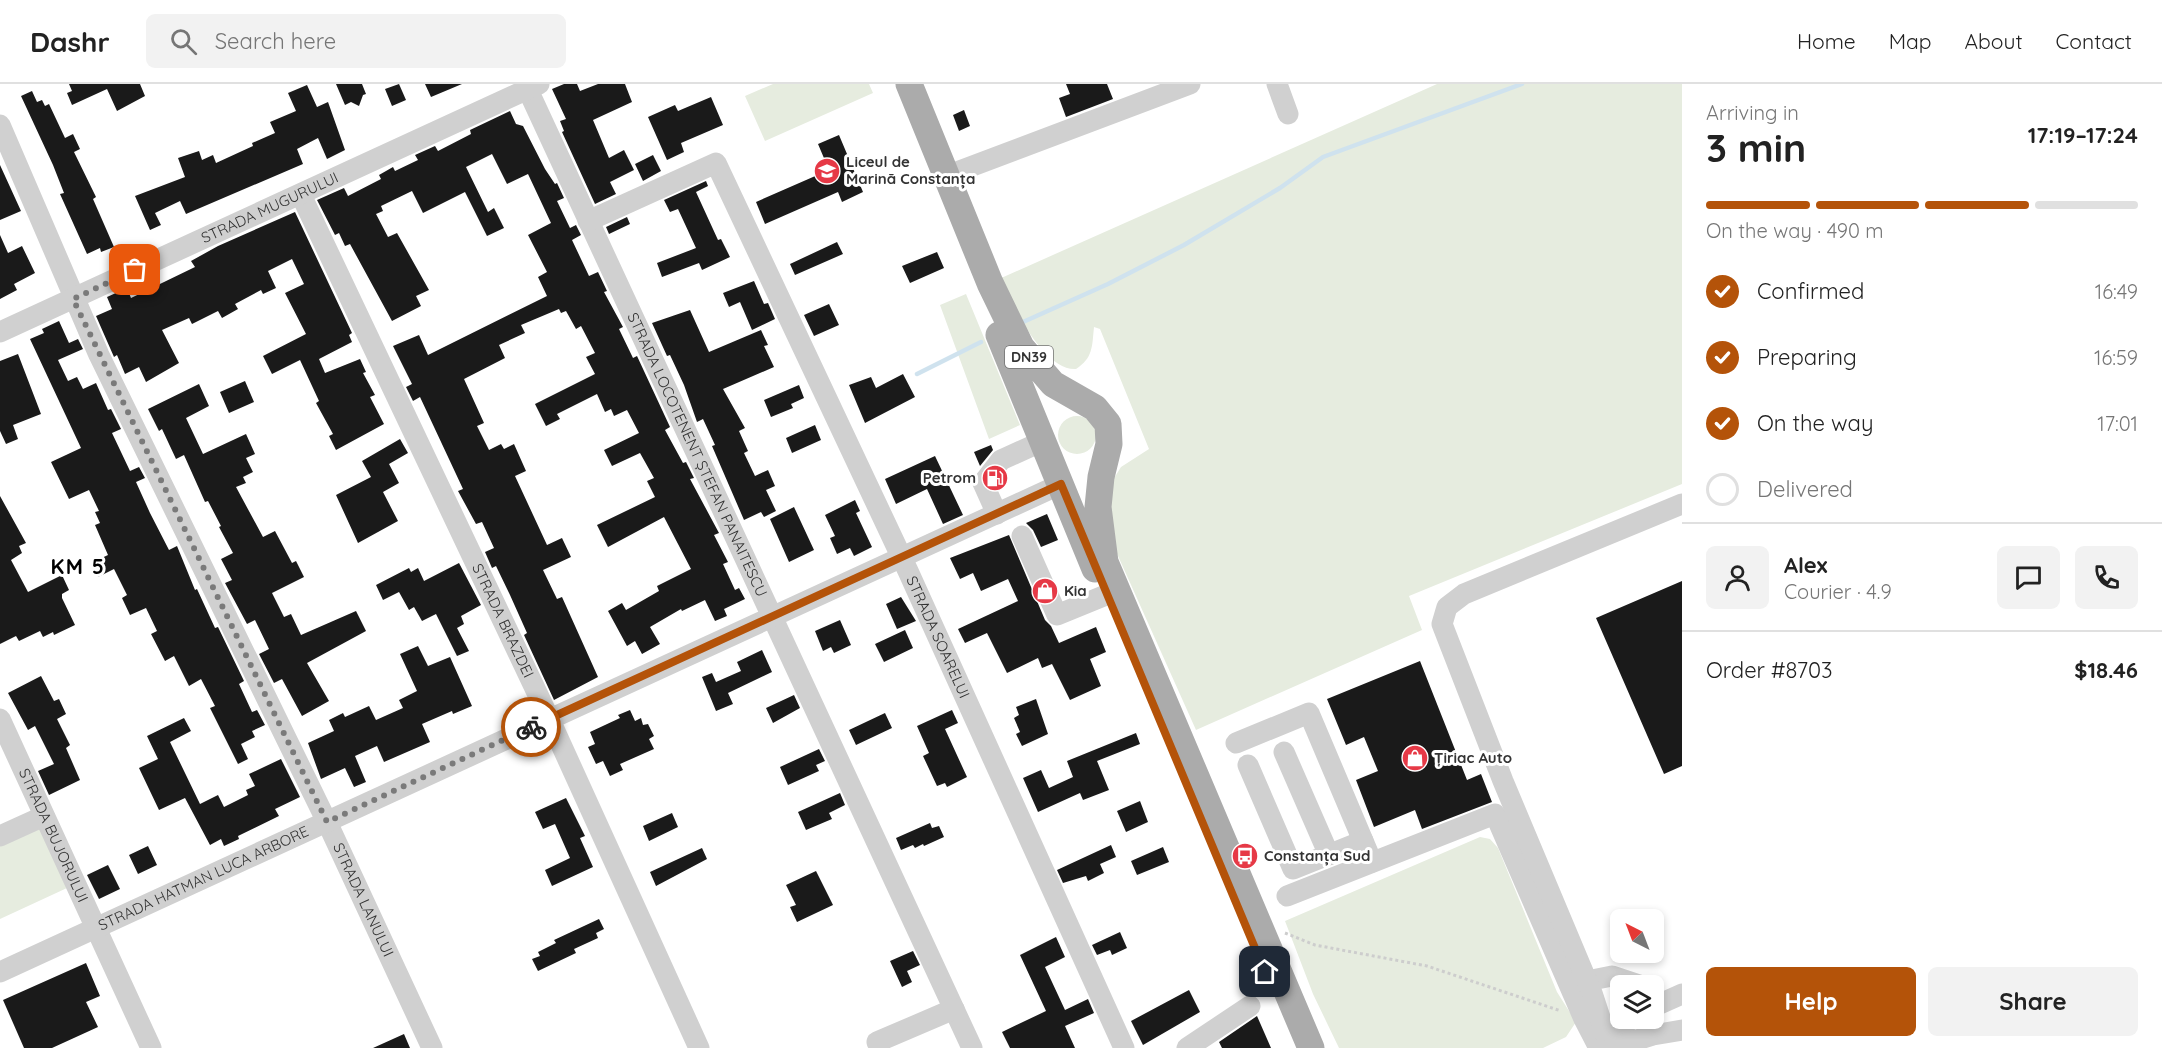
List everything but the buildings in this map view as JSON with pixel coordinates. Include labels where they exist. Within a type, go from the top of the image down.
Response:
[{"type":"main road","name":"DN39","points":[[894,84],[1297,1048]]},
{"type":"main road","name":"DN39","points":[[909,84],[990,283],[1022,346],[1053,384],[1095,408]]},
{"type":"main road","points":[[1042,439],[1048,419],[1062,406],[1082,403],[1095,408],[1102,414],[1110,434],[1098,507],[1107,568],[1311,1048]]},
{"type":"main road","points":[[1061,484],[1091,467],[1105,454]]},
{"type":"street","points":[[1277,84],[1288,114]]},
{"type":"street","points":[[946,176],[1183,85]]},
{"type":"street","name":"STRADA MUGURULUI","points":[[0,332],[534,87]]},
{"type":"street","name":"STRADA LOCOTENENT ȘTEFAN PANAITESCU","points":[[534,87],[588,221],[972,1048]]},
{"type":"street","name":"STRADA LANULUI","points":[[0,125],[73,299],[327,822],[432,1048]]},
{"type":"street","name":"STRADA SOARELUI","points":[[588,221],[717,163],[902,558],[1124,1048]]},
{"type":"street","name":"STRADA BRAZDEI","points":[[301,195],[549,718],[699,1048]]},
{"type":"street","points":[[997,514],[983,483],[1001,460],[1042,439]]},
{"type":"street","name":"STRADA HATMAN LUCA ARBORE","points":[[0,972],[1061,484]]},
{"type":"street","points":[[1611,1048],[1587,981],[1503,781],[1442,624],[1447,607],[1464,594],[1682,504]]},
{"type":"street","points":[[1022,536],[1057,615],[1106,595]]},
{"type":"street","points":[[1236,743],[1309,713],[1372,862]]},
{"type":"street","name":"STRADA BUJORULUI","points":[[0,719],[95,928],[145,1046]]},
{"type":"street","points":[[1284,752],[1329,855]]},
{"type":"street","points":[[1248,765],[1293,869],[1363,841]]},
{"type":"street","points":[[1287,896],[1496,814],[1584,1019],[1599,1048]]},
{"type":"street","points":[[0,836],[44,816]]},
{"type":"street","points":[[1587,981],[1610,976]]},
{"type":"street","points":[[1187,1048],[1250,1006]]},
{"type":"street","points":[[877,1042],[954,1009]]},
{"type":"street","points":[[1611,1048],[1625,1029]]},
{"type":"street","points":[[1611,1048],[1653,1035],[1682,1030]]},
{"type":"street","points":[[1611,1048],[1640,1045],[1663,1048]]},
{"type":"path","points":[[1284,933],[1315,945],[1427,966],[1584,1019]]},
{"type":"shaded area","points":[[773,84],[869,84],[873,93],[765,141],[745,96]]},
{"type":"shaded area","points":[[1437,84],[1682,84],[1682,484],[1409,596],[1422,630],[1196,730],[1114,547],[1105,520],[1111,483],[1121,467],[1149,449],[1100,329],[1094,327],[1092,346],[1086,361],[1076,369],[1064,367],[1052,359],[1030,334],[999,279]]},
{"type":"shaded area","points":[[966,294],[1020,425],[989,439],[940,305]]},
{"type":"shaded area","points":[[1077,416],[1084,417],[1090,422],[1095,428],[1095,442],[1090,448],[1084,453],[1077,454],[1070,453],[1064,448],[1059,442],[1058,435],[1059,428],[1064,422],[1070,417]]},
{"type":"shaded area","points":[[39,827],[67,888],[0,919],[0,845]]},
{"type":"shaded area","points":[[1480,837],[1490,839],[1498,848],[1557,992],[1576,1022],[1566,1037],[1543,1048],[1339,1048],[1313,994],[1285,921]]},
{"type":"waterway","points":[[1023,322],[1108,284],[1184,245],[1280,188],[1323,157],[1522,84]]},
{"type":"waterway","points":[[917,374],[981,342]]},
{"type":"way so far","points":[[135,270],[73,299],[327,822],[531,727]]},
{"type":"place","name":"Liceul de Marină Constanța","points":[[827,171]]},
{"type":"place","name":"Petrom","points":[[995,478]]},
{"type":"place","name":"Kia","points":[[1045,591]]},
{"type":"place","name":"Țiriac Auto","points":[[1415,758]]},
{"type":"place","name":"Constanța Sud","points":[[1245,856]]},
{"type":"district","name":"KM 5","points":[[78,567]]},
{"type":"route","points":[[531,727],[1061,484],[1265,972]]}]
